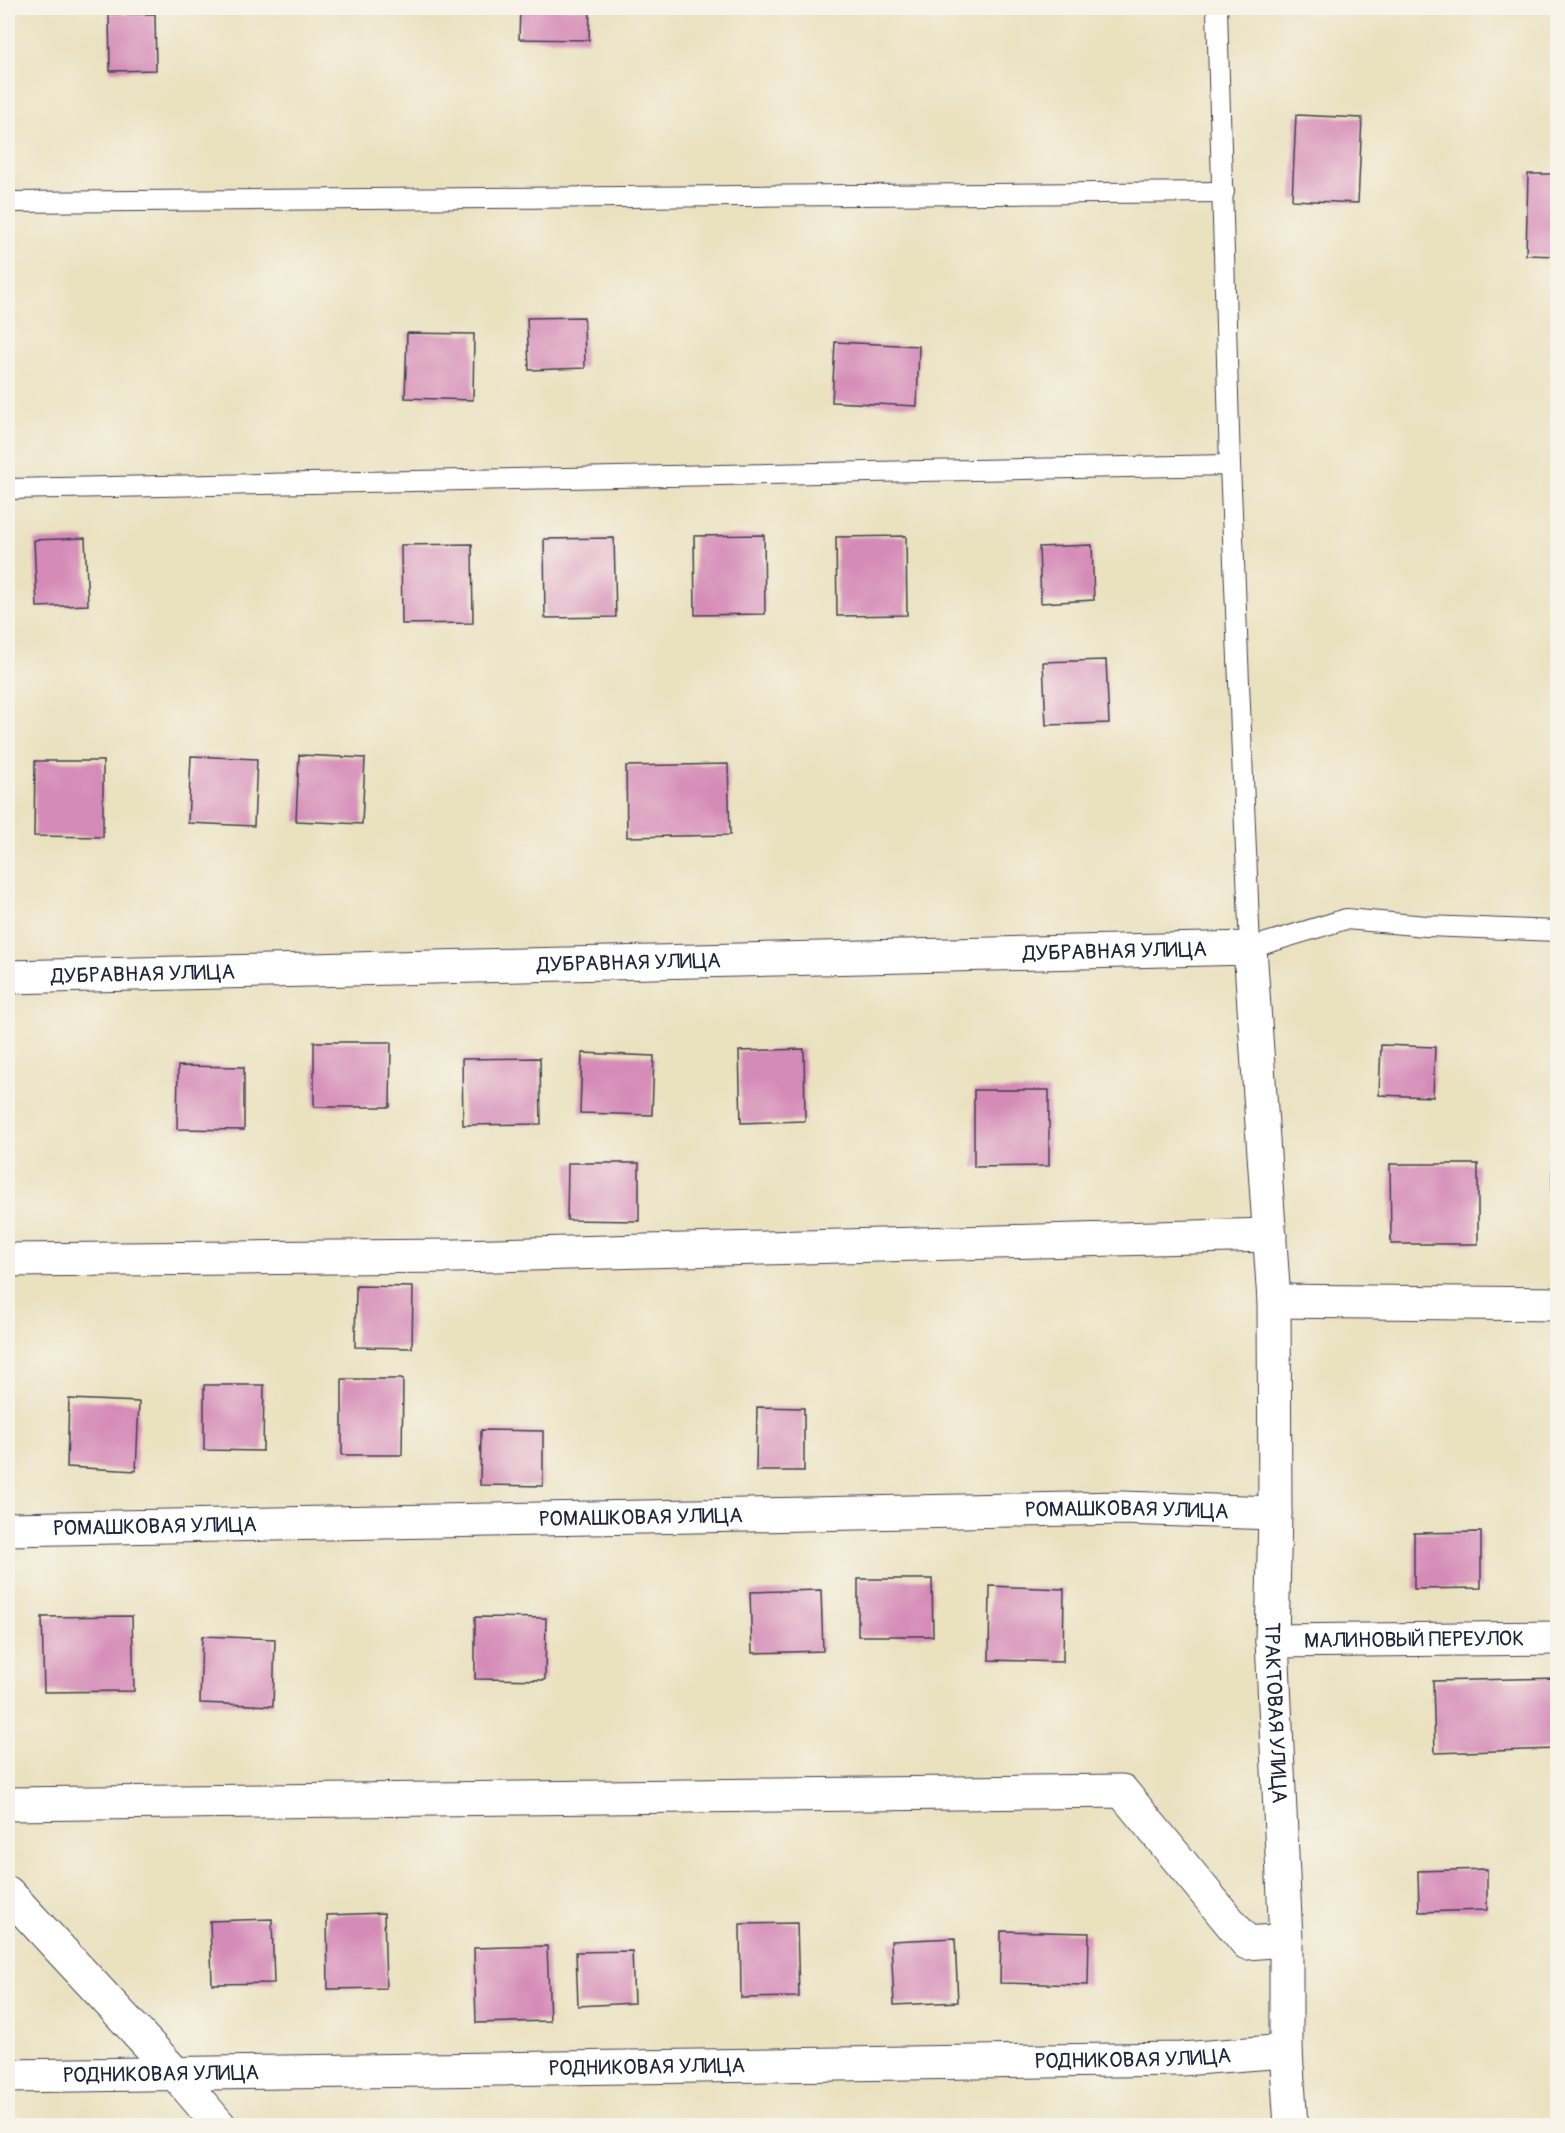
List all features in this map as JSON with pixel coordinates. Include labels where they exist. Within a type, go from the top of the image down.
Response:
[{"type":"street","name":"ДУБРАВНАЯ УЛИЦА","points":[[8,977],[1250,948]]},
{"type":"street","name":"ТРАКТОВАЯ УЛИЦА","points":[[1250,948],[1274,1301],[1275,1513],[1272,1641],[1286,1940],[1286,2051],[1291,2126]]},
{"type":"street","points":[[8,1260],[455,1256],[1270,1235]]},
{"type":"street","points":[[1274,1301],[1557,1304]]},
{"type":"street","name":"РОМАШКОВАЯ УЛИЦА","points":[[8,1529],[1122,1508],[1275,1513]]},
{"type":"street","name":"МАЛИНОВЫЙ ПЕРЕУЛОК","points":[[1272,1641],[1557,1638]]},
{"type":"street","points":[[8,1804],[1122,1791],[1247,1943],[1286,1940]]},
{"type":"street","points":[[8,1893],[174,2072],[220,2126]]},
{"type":"street","name":"РОДНИКОВАЯ УЛИЦА","points":[[8,2076],[1182,2059],[1286,2051]]},
{"type":"lane","points":[[1217,8],[1230,465],[1250,948],[1346,919],[1426,926],[1557,931]]},
{"type":"lane","points":[[8,202],[1224,192]]},
{"type":"lane","points":[[8,489],[1230,465]]},
{"type":"building","points":[[520,8],[590,8],[589,40],[519,39]]},
{"type":"building","points":[[109,14],[155,14],[156,70],[110,71]]},
{"type":"building","points":[[1296,115],[1362,118],[1358,203],[1292,200]]},
{"type":"building","points":[[1528,174],[1558,174],[1558,256],[1526,255]]},
{"type":"building","points":[[584,317],[585,368],[529,370],[527,318]]},
{"type":"building","points":[[407,333],[474,334],[473,400],[405,398]]},
{"type":"building","points":[[835,342],[919,346],[917,406],[832,402]]},
{"type":"building","points":[[764,535],[765,614],[695,615],[694,536]]},
{"type":"building","points":[[906,536],[907,615],[837,616],[836,537]]},
{"type":"building","points":[[85,538],[88,605],[37,607],[34,540]]},
{"type":"building","points":[[614,538],[616,617],[545,618],[544,539]]},
{"type":"building","points":[[472,544],[473,623],[402,624],[401,545]]},
{"type":"building","points":[[1092,545],[1094,600],[1041,603],[1039,547]]},
{"type":"building","points":[[1106,660],[1109,723],[1046,725],[1043,662]]},
{"type":"building","points":[[299,755],[365,758],[362,824],[296,821]]},
{"type":"building","points":[[191,756],[257,759],[254,826],[188,823]]},
{"type":"building","points":[[35,761],[103,761],[103,837],[34,836]]},
{"type":"building","points":[[728,764],[730,835],[627,837],[626,766]]},
{"type":"building","points":[[314,1042],[391,1042],[390,1107],[314,1107]]},
{"type":"building","points":[[1381,1045],[1435,1047],[1433,1097],[1379,1095]]},
{"type":"building","points":[[804,1049],[805,1121],[741,1123],[739,1051]]},
{"type":"building","points":[[582,1053],[654,1056],[652,1115],[580,1113]]},
{"type":"building","points":[[540,1058],[541,1124],[463,1125],[462,1059]]},
{"type":"building","points":[[178,1066],[244,1067],[244,1130],[177,1129]]},
{"type":"building","points":[[974,1090],[1049,1090],[1049,1166],[974,1167]]},
{"type":"building","points":[[568,1163],[639,1163],[639,1221],[567,1220]]},
{"type":"building","points":[[1390,1164],[1478,1164],[1478,1244],[1391,1244]]},
{"type":"building","points":[[1558,1170],[1558,1242],[1553,1242],[1552,1171]]},
{"type":"building","points":[[356,1286],[413,1287],[412,1348],[355,1347]]},
{"type":"building","points":[[342,1379],[403,1379],[402,1455],[342,1455]]},
{"type":"building","points":[[204,1385],[264,1385],[263,1451],[204,1450]]},
{"type":"building","points":[[69,1399],[139,1402],[136,1471],[67,1467]]},
{"type":"building","points":[[757,1407],[804,1408],[804,1471],[756,1471]]},
{"type":"building","points":[[481,1430],[543,1431],[543,1486],[480,1485]]},
{"type":"building","points":[[1481,1532],[1481,1588],[1414,1589],[1414,1533]]},
{"type":"building","points":[[1556,1557],[1558,1557],[1558,1574],[1555,1574]]},
{"type":"building","points":[[858,1579],[932,1579],[933,1636],[858,1636]]},
{"type":"building","points":[[990,1586],[1064,1589],[1063,1662],[989,1660]]},
{"type":"building","points":[[821,1590],[823,1651],[752,1653],[750,1592]]},
{"type":"building","points":[[132,1616],[134,1691],[44,1692],[42,1617]]},
{"type":"building","points":[[475,1617],[546,1618],[545,1680],[475,1679]]},
{"type":"building","points":[[202,1636],[275,1639],[273,1706],[200,1703]]},
{"type":"building","points":[[1558,1678],[1558,1749],[1435,1753],[1433,1681]]},
{"type":"building","points":[[1487,1869],[1487,1910],[1419,1912],[1418,1871]]},
{"type":"building","points":[[384,1913],[386,1988],[328,1989],[327,1915]]},
{"type":"building","points":[[272,1919],[274,1983],[212,1984],[210,1921]]},
{"type":"building","points":[[797,1923],[799,1997],[741,1998],[740,1924]]},
{"type":"building","points":[[1001,1931],[1089,1933],[1088,1985],[1000,1983]]},
{"type":"building","points":[[955,1938],[958,2002],[894,2005],[891,1941]]},
{"type":"building","points":[[547,1946],[550,2021],[476,2023],[474,1948]]},
{"type":"building","points":[[632,1951],[634,2003],[578,2006],[576,1952]]}]
